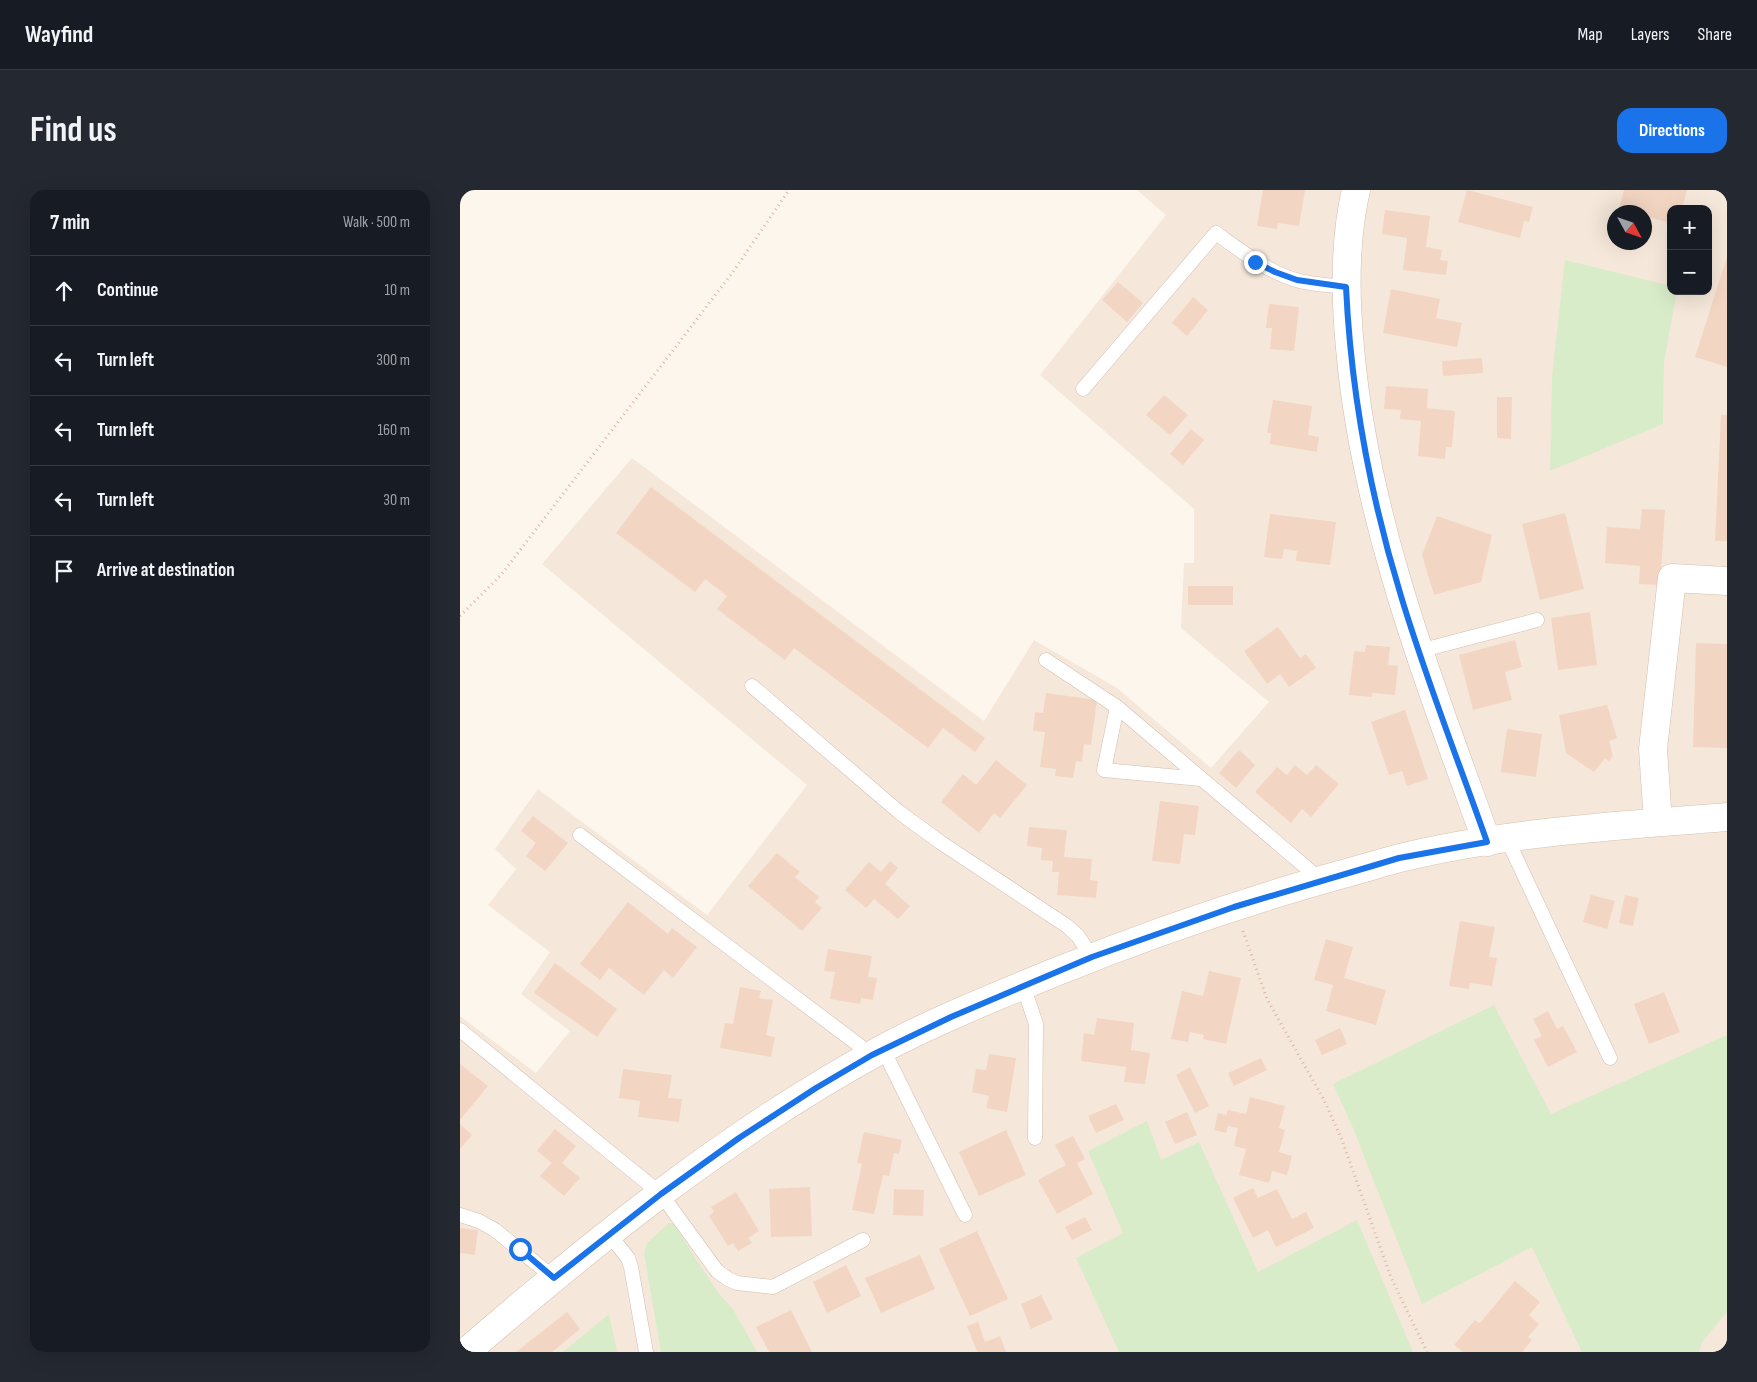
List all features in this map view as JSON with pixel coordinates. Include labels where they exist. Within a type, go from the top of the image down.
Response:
[{"type":"street","points":[[1356,190],[1348,243],[1346,287],[1352,369],[1366,457],[1387,548],[1418,651],[1497,841]]},
{"type":"street","points":[[1658,822],[1653,749],[1672,578],[1727,581]]},
{"type":"street","points":[[466,1352],[554,1278],[661,1194],[770,1118],[877,1052],[1023,985],[1092,957],[1234,907],[1399,858],[1497,841],[1658,822],[1727,817]]},
{"type":"lane","points":[[1083,389],[1216,233],[1255,262],[1275,272],[1297,280],[1346,287]]},
{"type":"lane","points":[[1418,651],[1537,620]]},
{"type":"lane","points":[[1046,660],[1117,707],[1321,880]]},
{"type":"lane","points":[[752,686],[899,812],[940,842],[1067,926],[1078,936],[1092,957]]},
{"type":"lane","points":[[1117,707],[1104,770],[1201,779]]},
{"type":"lane","points":[[580,835],[877,1052],[965,1214]]},
{"type":"lane","points":[[1497,841],[1610,1058]]},
{"type":"lane","points":[[1023,985],[1036,1024],[1035,1138]]},
{"type":"lane","points":[[460,1030],[661,1194],[717,1271],[728,1279],[737,1283],[773,1287],[863,1240]]},
{"type":"lane","points":[[460,1215],[479,1221],[495,1230],[554,1278]]},
{"type":"lane","points":[[610,1234],[628,1258],[631,1267],[646,1352]]},
{"type":"path","points":[[460,616],[507,567],[733,272],[789,190]]},
{"type":"path","points":[[1234,907],[1267,999],[1324,1100],[1342,1140],[1390,1275],[1427,1352]]},
{"type":"shaded area","points":[[1137,190],[1727,190],[1727,1352],[460,1352],[460,1016],[536,1073],[570,1031],[521,994],[550,952],[488,905],[516,869],[495,849],[538,789],[707,915],[807,785],[542,564],[632,458],[984,721],[1034,640],[1117,688],[1211,768],[1269,702],[1181,628],[1184,563],[1194,563],[1194,509],[1040,375],[1166,215]]},
{"type":"green space","points":[[1565,260],[1667,285],[1667,295],[1676,295],[1664,362],[1663,424],[1550,471],[1552,376]]},
{"type":"green space","points":[[1494,1005],[1551,1114],[1727,1035],[1727,1312],[1702,1342],[1699,1352],[1582,1352],[1532,1247],[1422,1304],[1353,1128],[1333,1084]]},
{"type":"green space","points":[[1147,1121],[1161,1160],[1199,1142],[1258,1272],[1357,1220],[1413,1352],[1119,1352],[1076,1258],[1123,1233],[1088,1151]]},
{"type":"green space","points":[[669,1223],[674,1224],[720,1295],[733,1309],[757,1352],[661,1352],[644,1253],[647,1243]]},
{"type":"green space","points":[[609,1314],[617,1352],[563,1352]]},
{"type":"building","points":[[1263,190],[1305,190],[1299,226],[1278,223],[1277,229],[1257,226]]},
{"type":"building","points":[[1467,190],[1533,207],[1529,222],[1524,221],[1520,238],[1458,222]]},
{"type":"building","points":[[1624,190],[1687,190],[1683,205],[1667,205],[1667,222],[1652,218],[1652,205],[1620,205]]},
{"type":"building","points":[[1385,210],[1430,216],[1426,247],[1442,250],[1440,260],[1448,261],[1446,275],[1403,270],[1407,238],[1382,234]]},
{"type":"building","points":[[1727,257],[1727,367],[1695,357]]},
{"type":"building","points":[[1118,282],[1143,303],[1127,322],[1102,300]]},
{"type":"building","points":[[1391,289],[1440,299],[1436,318],[1462,323],[1457,347],[1383,333]]},
{"type":"building","points":[[1193,297],[1208,310],[1187,336],[1172,323]]},
{"type":"building","points":[[1269,304],[1299,307],[1294,351],[1270,349],[1272,328],[1266,328]]},
{"type":"building","points":[[1482,358],[1483,373],[1443,376],[1442,361]]},
{"type":"building","points":[[1386,386],[1428,389],[1427,408],[1455,411],[1452,447],[1446,447],[1445,459],[1418,456],[1421,421],[1400,419],[1401,410],[1384,409]]},
{"type":"building","points":[[1164,395],[1188,415],[1170,435],[1146,415]]},
{"type":"building","points":[[1497,397],[1512,397],[1511,439],[1497,438]]},
{"type":"building","points":[[1273,400],[1312,406],[1308,435],[1319,437],[1317,452],[1270,444],[1271,433],[1267,433]]},
{"type":"building","points":[[1721,415],[1727,415],[1727,541],[1715,541]]},
{"type":"building","points":[[1191,429],[1204,440],[1183,465],[1170,454]]},
{"type":"building","points":[[651,487],[985,738],[975,752],[943,728],[928,748],[794,648],[785,660],[717,609],[727,596],[705,579],[695,592],[616,533]]},
{"type":"building","points":[[1642,509],[1665,510],[1660,585],[1639,584],[1640,566],[1605,563],[1607,527],[1640,529]]},
{"type":"building","points":[[1565,513],[1584,589],[1540,600],[1522,524]]},
{"type":"building","points":[[1270,514],[1336,522],[1330,565],[1296,561],[1297,551],[1284,549],[1282,559],[1264,557]]},
{"type":"building","points":[[1437,516],[1492,535],[1481,582],[1434,595],[1422,555]]},
{"type":"building","points":[[1188,586],[1233,586],[1233,605],[1188,605]]},
{"type":"building","points":[[1590,612],[1597,665],[1558,670],[1551,618]]},
{"type":"building","points":[[1278,627],[1300,658],[1306,654],[1316,668],[1289,687],[1280,674],[1267,684],[1244,651]]},
{"type":"building","points":[[1515,640],[1522,667],[1505,672],[1512,700],[1473,710],[1459,655]]},
{"type":"building","points":[[1696,643],[1727,644],[1727,748],[1693,747]]},
{"type":"building","points":[[1366,645],[1390,647],[1388,665],[1398,666],[1395,695],[1372,693],[1372,697],[1349,695],[1354,651],[1365,652]]},
{"type":"building","points":[[1046,693],[1097,700],[1091,745],[1084,744],[1082,762],[1076,761],[1073,778],[1055,776],[1056,769],[1040,767],[1045,732],[1033,731],[1035,712],[1043,713]]},
{"type":"building","points":[[1607,705],[1617,738],[1609,741],[1613,756],[1609,761],[1605,758],[1594,772],[1566,753],[1559,715]]},
{"type":"building","points":[[1405,710],[1428,779],[1407,786],[1402,771],[1389,775],[1371,722]]},
{"type":"building","points":[[1507,729],[1542,734],[1536,777],[1501,772]]},
{"type":"building","points":[[1239,750],[1255,765],[1236,788],[1219,773]]},
{"type":"building","points":[[996,760],[1027,785],[1000,818],[994,813],[979,833],[941,802],[963,774],[976,785]]},
{"type":"building","points":[[1295,765],[1307,775],[1316,765],[1339,784],[1311,817],[1302,809],[1291,823],[1255,792],[1277,767],[1287,775]]},
{"type":"building","points":[[1160,801],[1199,806],[1195,835],[1184,834],[1180,864],[1152,861]]},
{"type":"building","points":[[533,816],[568,843],[545,871],[526,856],[536,843],[521,831]]},
{"type":"building","points":[[1029,827],[1067,830],[1064,857],[1092,859],[1090,880],[1098,881],[1096,898],[1057,895],[1059,872],[1052,872],[1053,861],[1041,860],[1042,848],[1027,846]]},
{"type":"building","points":[[777,853],[800,872],[795,877],[819,897],[815,902],[822,908],[802,931],[748,886]]},
{"type":"building","points":[[890,861],[898,868],[885,884],[910,906],[898,919],[874,899],[866,908],[845,890],[869,862],[881,872]]},
{"type":"building","points":[[1591,895],[1615,901],[1607,929],[1583,922]]},
{"type":"building","points":[[1625,895],[1639,898],[1633,926],[1619,923]]},
{"type":"building","points":[[628,902],[668,934],[672,928],[697,947],[673,978],[664,970],[644,995],[609,968],[600,980],[580,964]]},
{"type":"building","points":[[1460,921],[1495,927],[1489,957],[1497,958],[1492,986],[1470,983],[1469,989],[1449,986]]},
{"type":"building","points":[[1326,939],[1353,947],[1344,978],[1386,990],[1376,1025],[1326,1011],[1333,985],[1314,980]]},
{"type":"building","points":[[828,949],[872,956],[868,977],[877,978],[873,1000],[861,998],[860,1004],[830,999],[835,972],[824,971]]},
{"type":"building","points":[[555,963],[617,1009],[597,1037],[534,993]]},
{"type":"building","points":[[1209,971],[1241,978],[1226,1044],[1203,1039],[1204,1035],[1190,1032],[1188,1042],[1171,1039],[1182,991],[1203,996]]},
{"type":"building","points":[[740,987],[761,991],[759,998],[773,1000],[766,1035],[775,1037],[771,1057],[720,1048],[725,1023],[733,1024]]},
{"type":"building","points":[[1664,992],[1680,1032],[1649,1044],[1634,1004]]},
{"type":"building","points":[[1548,1011],[1557,1029],[1563,1026],[1577,1052],[1548,1067],[1534,1040],[1542,1036],[1533,1019]]},
{"type":"building","points":[[1097,1018],[1134,1023],[1131,1050],[1150,1053],[1145,1084],[1124,1082],[1126,1067],[1081,1061],[1084,1033],[1094,1035]]},
{"type":"building","points":[[1340,1028],[1347,1044],[1322,1055],[1315,1040]]},
{"type":"building","points":[[989,1054],[1016,1058],[1007,1112],[986,1108],[989,1096],[972,1092],[976,1069],[986,1070]]},
{"type":"building","points":[[1261,1058],[1267,1070],[1234,1086],[1228,1073]]},
{"type":"building","points":[[460,1064],[488,1086],[460,1120]]},
{"type":"building","points":[[1190,1067],[1209,1106],[1195,1113],[1176,1075]]},
{"type":"building","points":[[623,1069],[672,1075],[668,1098],[682,1099],[679,1122],[638,1117],[640,1101],[619,1098]]},
{"type":"building","points":[[1250,1097],[1285,1106],[1279,1128],[1285,1130],[1279,1152],[1292,1156],[1287,1175],[1272,1171],[1269,1183],[1239,1175],[1246,1149],[1234,1146],[1238,1128],[1228,1126],[1226,1133],[1214,1130],[1218,1113],[1226,1115],[1228,1110],[1246,1114]]},
{"type":"building","points":[[1116,1104],[1124,1120],[1096,1133],[1088,1116]]},
{"type":"building","points":[[1187,1112],[1197,1135],[1175,1144],[1165,1122]]},
{"type":"building","points":[[460,1124],[472,1135],[460,1149]]},
{"type":"building","points":[[555,1129],[576,1146],[562,1163],[580,1178],[564,1196],[540,1176],[552,1163],[537,1151]]},
{"type":"building","points":[[1006,1130],[1026,1175],[979,1196],[959,1152]]},
{"type":"building","points":[[864,1132],[902,1140],[899,1154],[894,1153],[889,1176],[883,1175],[874,1214],[852,1210],[862,1164],[857,1163]]},
{"type":"building","points":[[1073,1136],[1085,1159],[1077,1163],[1093,1194],[1057,1214],[1038,1180],[1066,1165],[1055,1145]]},
{"type":"building","points":[[810,1187],[812,1236],[771,1237],[769,1189]]},
{"type":"building","points":[[1253,1188],[1258,1198],[1277,1189],[1292,1219],[1306,1212],[1314,1228],[1276,1247],[1268,1230],[1253,1238],[1233,1198]]},
{"type":"building","points":[[894,1189],[924,1190],[923,1216],[893,1215]]},
{"type":"building","points":[[736,1192],[759,1231],[748,1238],[752,1243],[738,1251],[733,1243],[728,1246],[709,1216],[714,1212],[711,1207]]},
{"type":"building","points":[[1085,1217],[1092,1230],[1072,1240],[1065,1227]]},
{"type":"building","points":[[460,1228],[478,1230],[475,1255],[460,1253]]},
{"type":"building","points":[[977,1231],[1008,1299],[970,1316],[939,1249]]},
{"type":"building","points":[[920,1255],[935,1289],[881,1313],[865,1278]]},
{"type":"building","points":[[846,1265],[861,1296],[827,1313],[813,1282]]},
{"type":"building","points":[[1515,1281],[1540,1302],[1529,1315],[1539,1324],[1528,1337],[1532,1340],[1522,1352],[1463,1352],[1454,1345],[1475,1320],[1480,1323]]},
{"type":"building","points":[[1041,1295],[1053,1319],[1031,1329],[1021,1304]]},
{"type":"building","points":[[791,1310],[812,1352],[769,1352],[756,1327]]},
{"type":"building","points":[[567,1312],[580,1329],[552,1352],[516,1352]]},
{"type":"building","points":[[978,1322],[985,1342],[1000,1336],[1006,1352],[977,1352],[967,1326]]},
{"type":"route","points":[[520,1249],[554,1278],[661,1194],[739,1138],[816,1088],[890,1045],[1023,985],[1131,942],[1251,901],[1399,858],[1487,842],[1418,651],[1387,548],[1366,457],[1358,412],[1348,328],[1346,287],[1297,280],[1255,262]]}]
